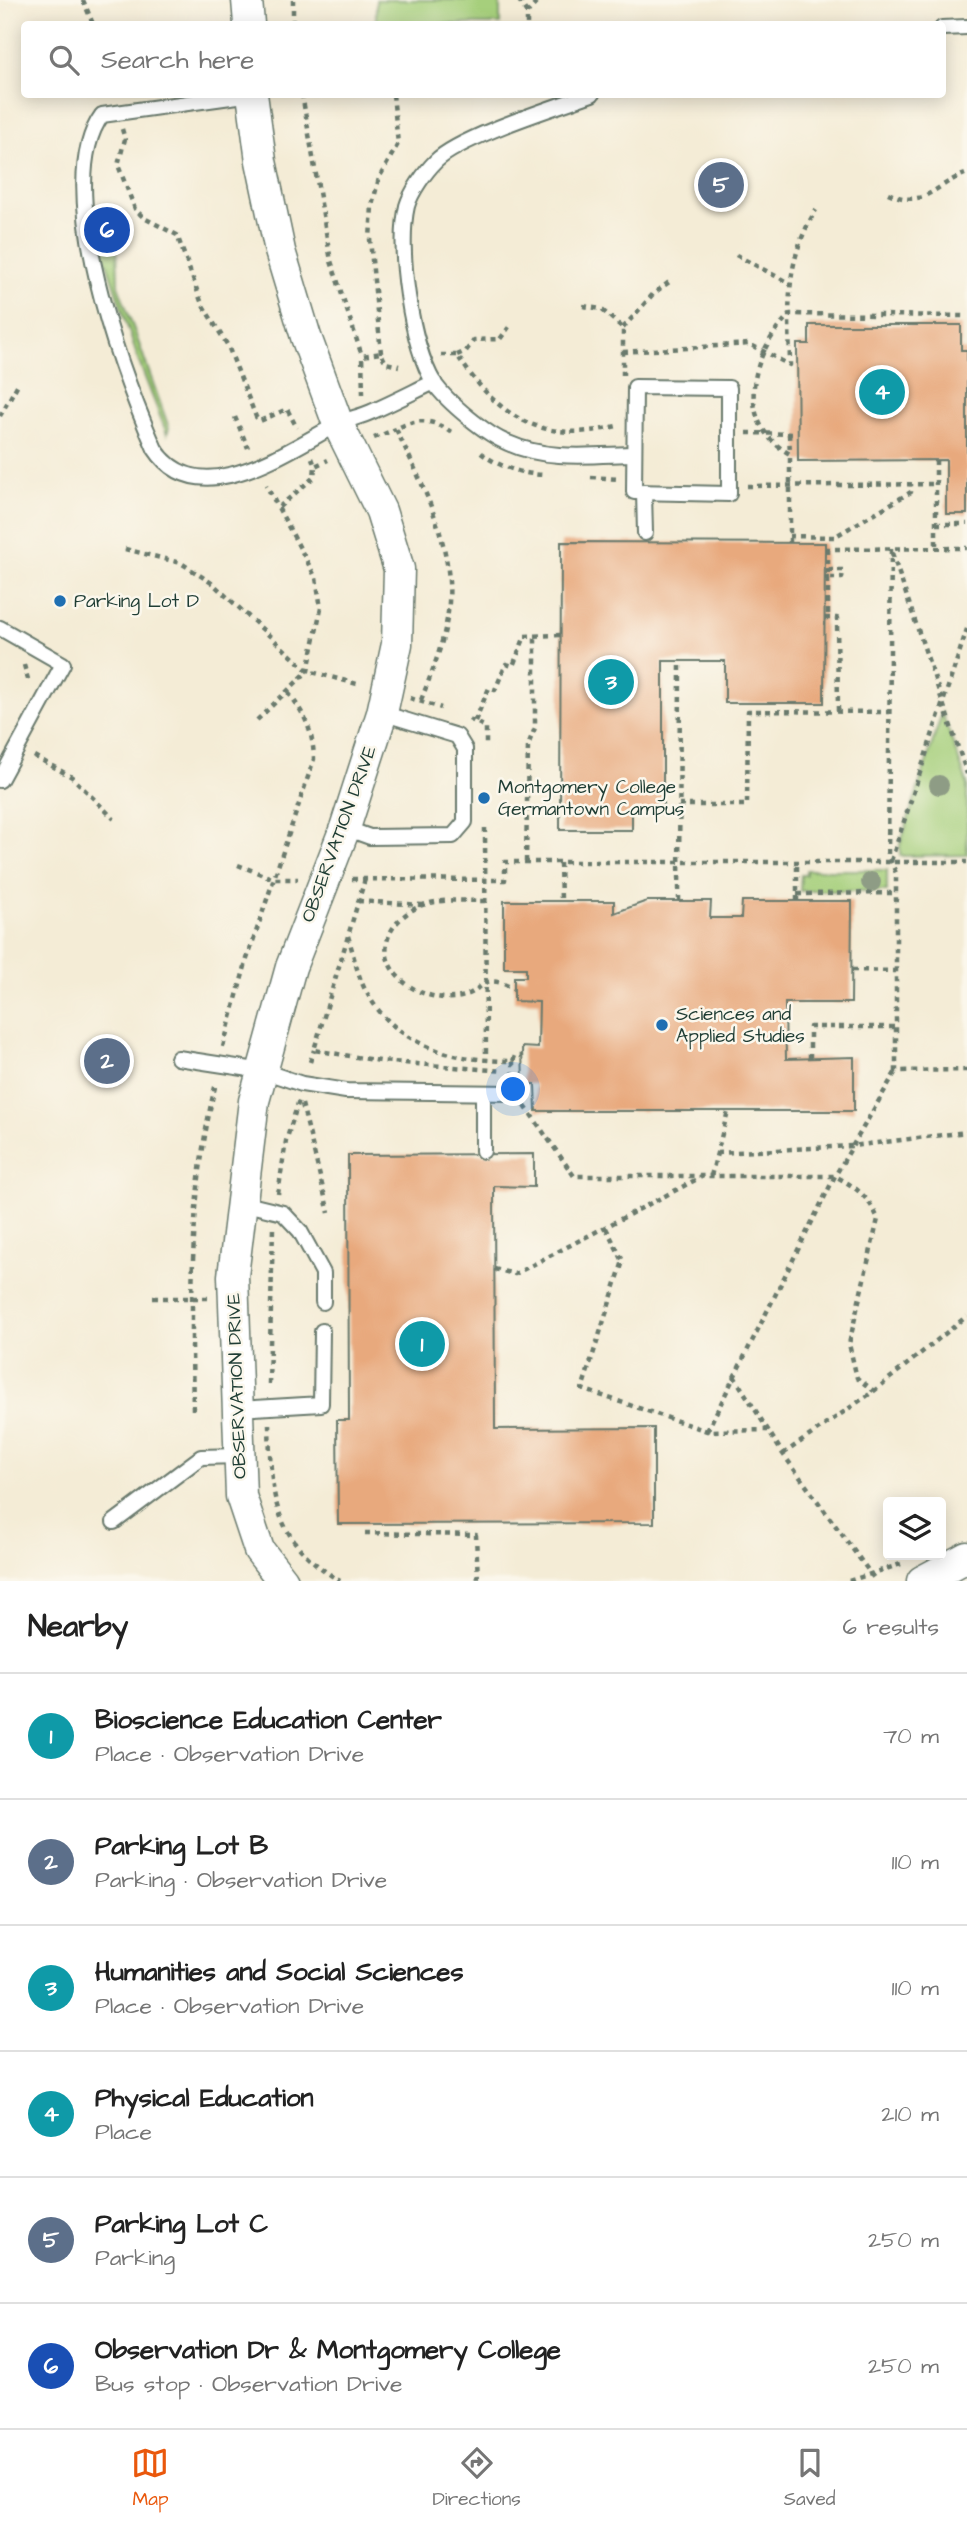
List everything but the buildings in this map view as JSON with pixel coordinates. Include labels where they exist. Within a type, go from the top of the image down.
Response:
[{"type":"street","points":[[247,0],[248,21]]},
{"type":"street","name":"OBSERVATION DRIVE","points":[[253,98],[261,161],[279,251],[306,337],[338,424],[381,511],[399,569],[397,645],[383,713],[345,828],[322,879],[291,967],[254,1101],[233,1276],[241,1496],[259,1550],[283,1581]]},
{"type":"street","points":[[922,1581],[967,1557]]},
{"type":"lane","points":[[946,29],[967,27]]},
{"type":"lane","points":[[220,98],[102,115],[94,127],[85,156],[87,226],[97,283],[147,431],[168,466],[205,478],[228,477],[255,468],[338,424],[434,382]]},
{"type":"lane","points":[[581,98],[454,148],[436,160],[408,204],[403,236],[408,303],[434,382],[464,413],[505,443],[541,455],[634,454]]},
{"type":"lane","points":[[635,387],[729,388],[729,433],[729,494],[634,492],[635,387]]},
{"type":"lane","points":[[644,492],[645,533]]},
{"type":"lane","points":[[0,628],[63,664],[0,780]]},
{"type":"lane","points":[[345,828],[370,837],[453,836],[464,822],[465,749],[457,736],[383,713]]},
{"type":"lane","points":[[178,1058],[263,1071],[302,1084],[346,1091],[516,1093]]},
{"type":"lane","points":[[484,1093],[484,1151]]},
{"type":"lane","points":[[242,1203],[283,1213],[300,1231],[323,1273],[323,1302]]},
{"type":"lane","points":[[237,1409],[321,1405],[322,1331]]},
{"type":"lane","points":[[114,1522],[201,1457],[238,1456]]},
{"type":"path","points":[[83,0],[92,21]]},
{"type":"path","points":[[293,0],[293,21]]},
{"type":"path","points":[[519,0],[527,13],[527,21]]},
{"type":"path","points":[[527,13],[539,0]]},
{"type":"path","points":[[303,98],[331,261],[362,356],[363,394]]},
{"type":"path","points":[[393,98],[398,144],[379,178],[372,206],[370,239],[382,353],[386,363],[399,366]]},
{"type":"path","points":[[125,139],[118,164],[135,209],[144,218],[177,235],[202,303],[228,345],[256,417],[260,421],[267,420],[287,409]]},
{"type":"path","points":[[888,193],[900,199],[923,199],[950,179],[965,174]]},
{"type":"path","points":[[672,280],[654,293],[623,328],[623,352],[749,344],[790,365],[789,282],[800,235],[816,210]]},
{"type":"path","points":[[736,255],[789,282]]},
{"type":"path","points":[[583,306],[601,309],[623,328]]},
{"type":"path","points":[[790,454],[767,433],[754,405],[752,391],[755,370],[762,351],[773,331],[790,314],[967,316]]},
{"type":"path","points":[[440,355],[457,355],[466,351],[474,340],[500,339],[509,327]]},
{"type":"path","points":[[362,356],[382,353]]},
{"type":"path","points":[[457,355],[475,382],[500,408],[526,424],[562,432],[597,431],[622,424]]},
{"type":"path","points":[[0,416],[19,382]]},
{"type":"path","points":[[235,417],[247,447]]},
{"type":"path","points":[[376,438],[410,422],[426,420],[439,424],[461,439]]},
{"type":"path","points":[[396,429],[425,489],[439,529],[448,584],[449,603],[444,628],[421,700]]},
{"type":"path","points":[[729,433],[797,434]]},
{"type":"path","points":[[789,434],[790,543]]},
{"type":"path","points":[[472,446],[492,461],[527,474],[550,475]]},
{"type":"path","points":[[936,460],[936,549]]},
{"type":"path","points":[[279,507],[314,477],[315,466]]},
{"type":"path","points":[[587,477],[634,480]]},
{"type":"path","points":[[789,536],[834,537],[911,492],[911,484]]},
{"type":"path","points":[[729,487],[936,484]]},
{"type":"path","points":[[257,720],[308,670],[320,621],[321,595],[316,578],[266,485]]},
{"type":"path","points":[[936,524],[967,524]]},
{"type":"path","points":[[834,537],[829,549],[826,618],[837,618],[838,711]]},
{"type":"path","points":[[829,549],[967,548]]},
{"type":"path","points":[[125,549],[181,563],[202,577],[308,670]]},
{"type":"path","points":[[891,549],[967,774]]},
{"type":"path","points":[[707,1431],[835,1177],[896,1071],[897,873],[888,855],[891,549]]},
{"type":"path","points":[[828,570],[843,570],[842,578],[828,578]]},
{"type":"path","points":[[891,862],[967,629]]},
{"type":"path","points":[[475,721],[489,688],[495,690],[506,664],[513,666],[525,636],[560,635]]},
{"type":"path","points":[[526,862],[528,745],[535,728],[535,636]]},
{"type":"path","points":[[18,660],[29,679],[21,705],[37,712]]},
{"type":"path","points":[[679,901],[680,661]]},
{"type":"path","points":[[222,1048],[247,959],[314,759],[314,738],[302,710],[286,690]]},
{"type":"path","points":[[678,805],[747,805],[748,711],[889,712]]},
{"type":"path","points":[[18,747],[72,777],[114,819]]},
{"type":"path","points":[[238,865],[274,879],[505,880],[505,862],[967,862]]},
{"type":"path","points":[[560,862],[561,900]]},
{"type":"path","points":[[797,862],[797,901]]},
{"type":"path","points":[[310,1062],[365,879]]},
{"type":"path","points":[[797,894],[897,894]]},
{"type":"path","points":[[358,901],[422,905],[442,901],[485,901]]},
{"type":"path","points":[[422,905],[392,925],[386,939],[386,954],[392,968],[417,991],[445,998],[471,993],[486,982],[500,982],[514,989]]},
{"type":"path","points":[[348,936],[365,991],[397,1029],[426,1047],[486,1062],[502,1061]]},
{"type":"path","points":[[852,970],[896,971]]},
{"type":"path","points":[[486,982],[486,1062]]},
{"type":"path","points":[[810,1059],[810,1027],[896,1027]]},
{"type":"path","points":[[314,1050],[380,1061],[513,1072]]},
{"type":"path","points":[[513,1061],[515,1056],[522,1056]]},
{"type":"path","points":[[896,1071],[967,1070]]},
{"type":"path","points":[[193,1410],[191,1255],[217,1079]]},
{"type":"path","points":[[516,1093],[574,1177],[835,1177],[861,1192],[872,1205],[878,1219],[849,1344],[857,1378],[874,1391]]},
{"type":"path","points":[[277,1198],[286,1141],[299,1097],[305,1109],[329,1213]]},
{"type":"path","points":[[711,1176],[728,1111]]},
{"type":"path","points":[[717,1153],[852,1146],[967,1132]]},
{"type":"path","points":[[494,1269],[515,1274],[704,1176]]},
{"type":"path","points":[[270,1384],[273,1227]]},
{"type":"path","points":[[606,1228],[623,1261],[582,1389],[707,1431],[768,1430]]},
{"type":"path","points":[[153,1298],[191,1297]]},
{"type":"path","points":[[783,1454],[874,1391],[967,1315]]},
{"type":"path","points":[[734,1376],[783,1454],[876,1581]]},
{"type":"path","points":[[269,1419],[272,1489],[278,1511],[294,1541],[315,1565],[340,1581]]},
{"type":"path","points":[[365,1533],[476,1535],[478,1581]]},
{"type":"path","points":[[849,1581],[871,1575]]},
{"type":"green space","points":[[376,0],[500,0],[500,21],[376,21]]},
{"type":"green space","points":[[117,242],[118,285],[169,428],[167,434],[139,362],[101,245]]},
{"type":"green space","points":[[942,713],[967,783],[967,855],[900,856],[900,845]]},
{"type":"green space","points":[[806,870],[887,870],[887,891],[800,891],[801,875],[806,875]]},
{"type":"place","name":"Parking Lot C","points":[[721,185]]},
{"type":"place","name":"Observation Dr & Montgomery College","points":[[107,230]]},
{"type":"place","name":"Physical Education","points":[[882,392]]},
{"type":"place","name":"Parking Lot D","points":[[60,601]]},
{"type":"place","name":"Humanities and Social Sciences","points":[[611,682]]},
{"type":"place","name":"Montgomery College Germantown Campus","points":[[484,798]]},
{"type":"place","name":"Sciences and Applied Studies","points":[[662,1025]]},
{"type":"place","name":"Parking Lot B","points":[[107,1061]]},
{"type":"place","name":"Bioscience Education Center","points":[[422,1344]]}]
